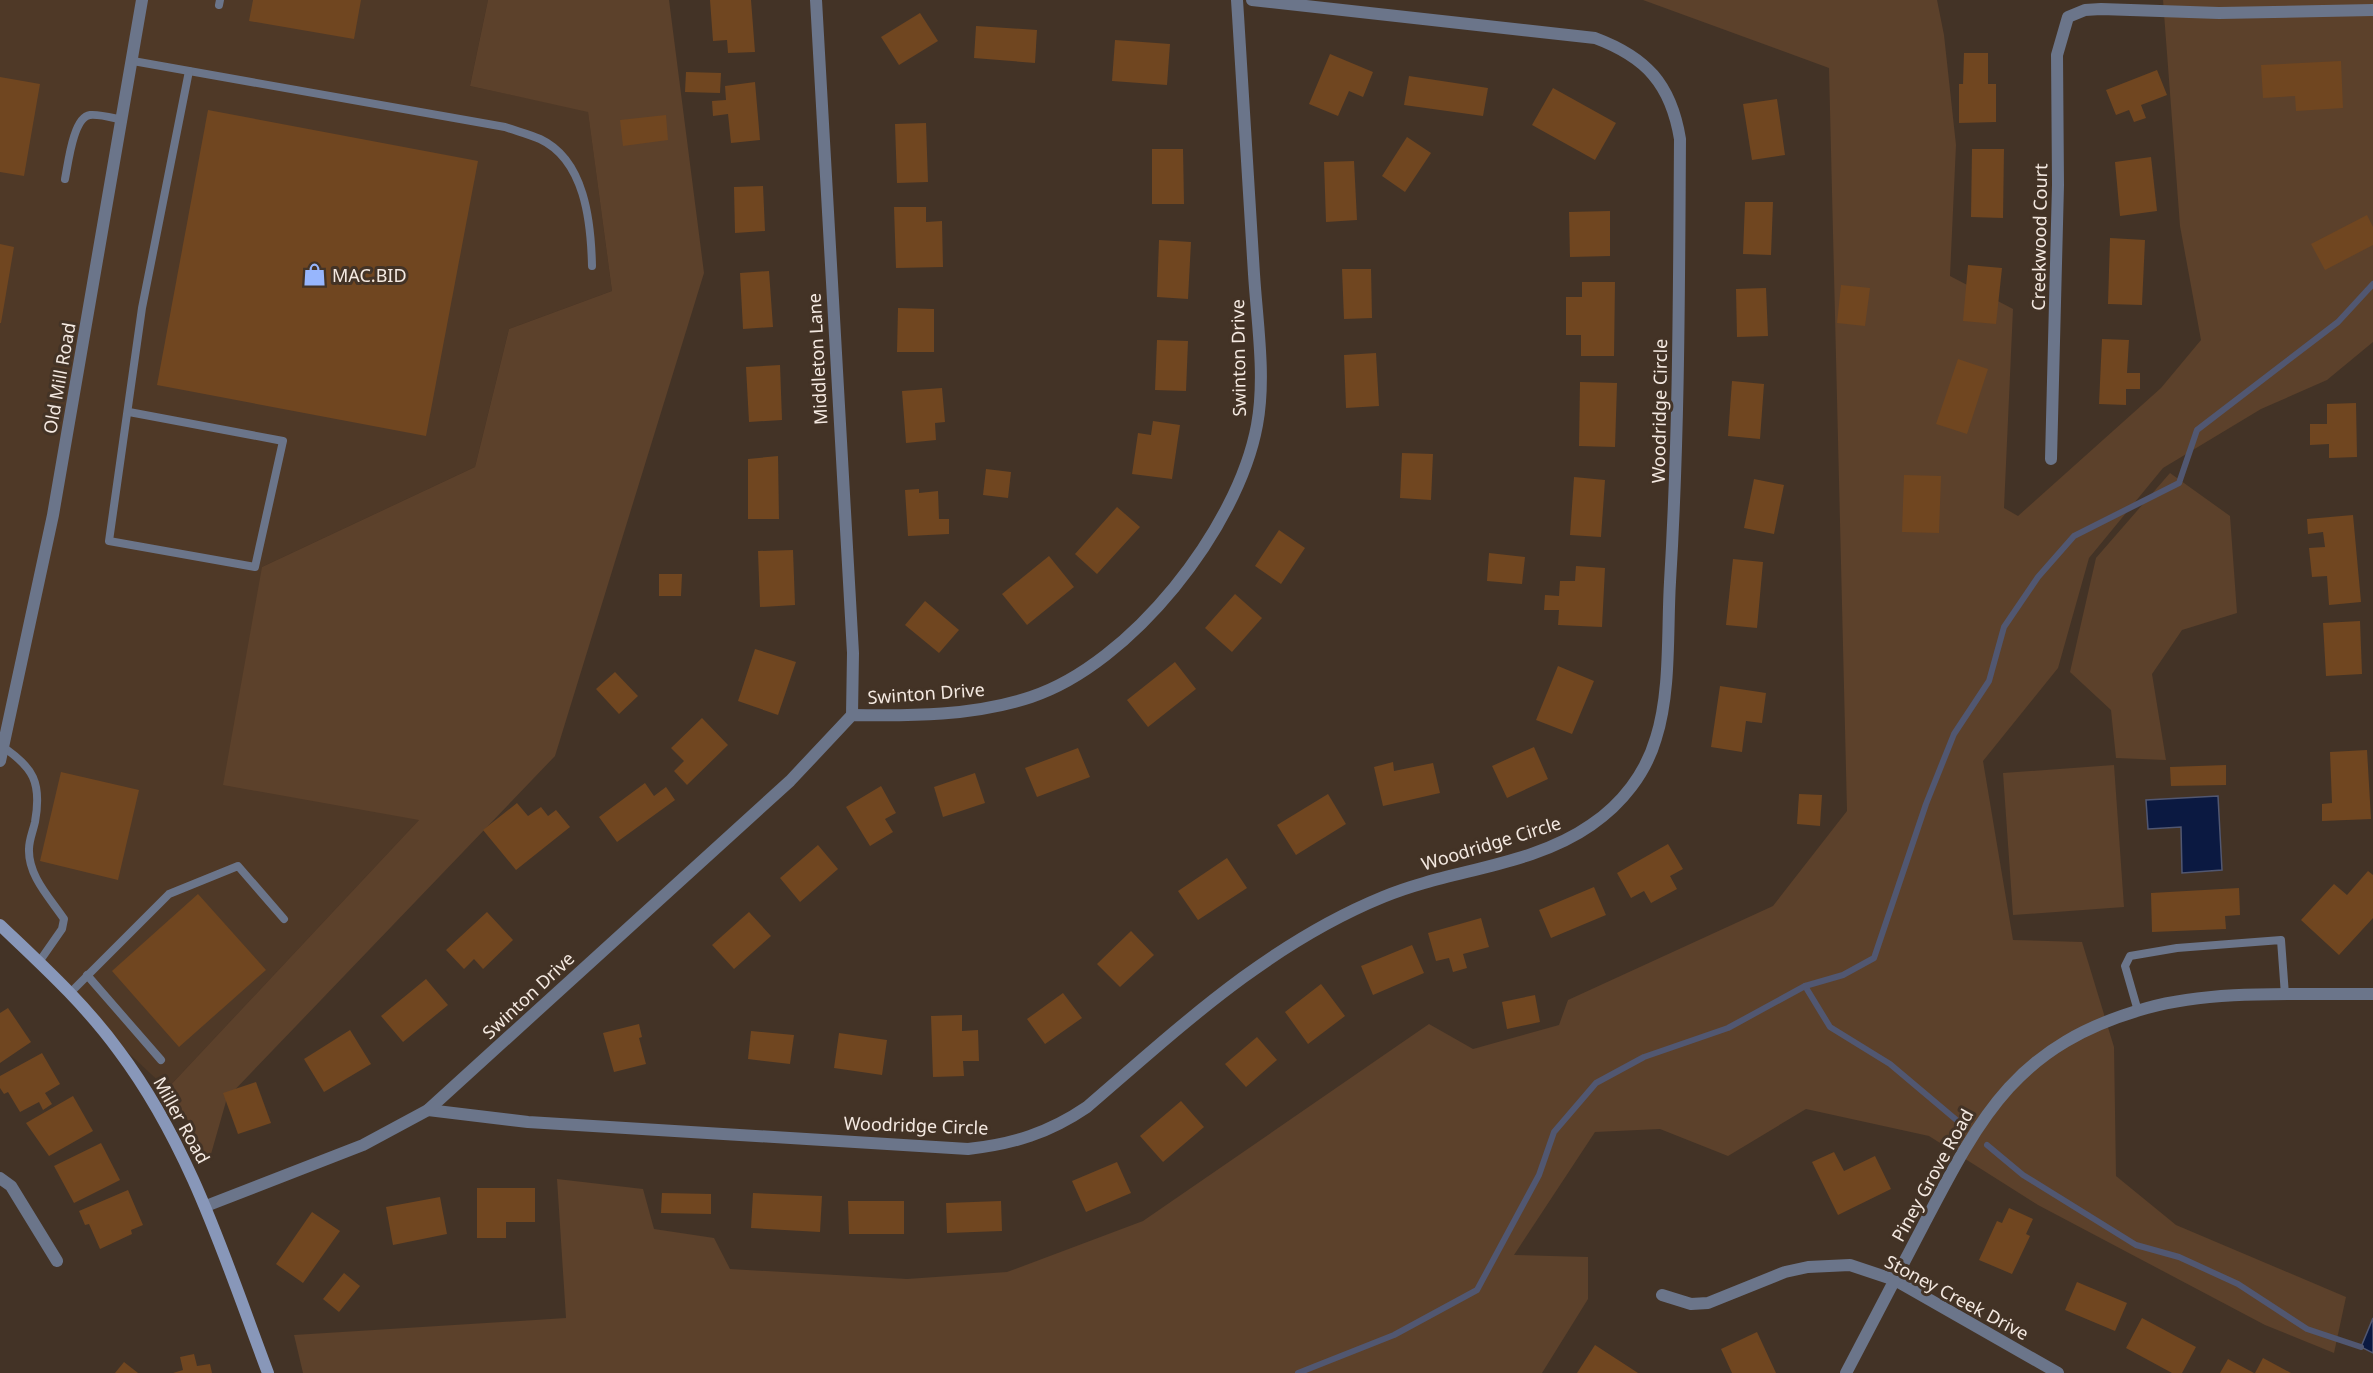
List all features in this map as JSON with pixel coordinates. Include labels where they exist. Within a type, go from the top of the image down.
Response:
[{"type":"street","name":"Old Mill Road","points":[[0,761],[53,515],[142,0]]},
{"type":"street","name":"Middleton Lane","points":[[816,0],[853,653],[852,715]]},
{"type":"street","name":"Swinton Drive","points":[[206,1206],[363,1146],[428,1110],[790,781],[852,715],[912,716],[990,707],[1033,697],[1070,681],[1106,656],[1154,611],[1191,565],[1226,511],[1250,454],[1257,424],[1260,394],[1237,0]]},
{"type":"street","name":"Woodridge Circle","points":[[428,1110],[528,1122],[968,1149],[1021,1140],[1066,1121],[1087,1107],[1214,997],[1289,944],[1335,918],[1386,895],[1531,853],[1568,839],[1602,817],[1634,782],[1649,759],[1663,706],[1678,455],[1680,139],[1676,117],[1668,96],[1656,77],[1638,59],[1619,47],[1595,38],[1252,0]]},
{"type":"street","name":"Creekwood Court","points":[[2051,459],[2058,185],[2057,55],[2068,17],[2085,10],[2101,9],[2219,13],[2373,10]]},
{"type":"street","name":"Miller Road","points":[[0,925],[70,993],[114,1043],[147,1090],[173,1135],[206,1206],[268,1373]]},
{"type":"street","name":"Piney Grove Road","points":[[1846,1373],[1951,1171],[1981,1120],[1998,1098],[2037,1060],[2057,1046],[2107,1020],[2138,1011],[2189,1001],[2285,995],[2373,994]]},
{"type":"street","points":[[0,1178],[11,1186],[57,1261]]},
{"type":"street","name":"Stoney Creek Drive","points":[[1662,1295],[1690,1304],[1708,1303],[1785,1272],[1829,1265],[1850,1265],[1895,1280],[2058,1373]]},
{"type":"lane","points":[[133,61],[504,127],[541,139],[563,156],[580,185],[591,242],[592,266]]},
{"type":"lane","points":[[129,412],[283,441],[255,567],[109,541],[142,308],[189,71]]},
{"type":"lane","points":[[65,179],[77,126],[82,119],[89,115],[123,120]]},
{"type":"lane","points":[[2,745],[35,778],[39,789],[29,850],[32,866],[36,877],[64,919],[62,929],[39,962]]},
{"type":"lane","points":[[70,993],[169,894],[238,866],[284,919]]},
{"type":"lane","points":[[2138,1011],[2125,966],[2130,956],[2177,948],[2281,940],[2285,995]]},
{"type":"lane","points":[[87,975],[161,1060]]},
{"type":"shaded area","points":[[0,0],[488,0],[470,86],[588,111],[612,291],[509,329],[475,467],[262,567],[420,819],[167,1089],[0,933]]},
{"type":"shaded area","points":[[488,0],[669,0],[704,273],[555,756],[227,1098],[209,1161],[186,1117],[167,1089],[419,820],[223,785],[262,567],[475,467],[509,329],[612,291],[588,112],[470,86]]},
{"type":"shaded area","points":[[1643,0],[1937,0],[1944,35],[1956,145],[1950,276],[2013,309],[2004,508],[2018,516],[2161,388],[2201,340],[2180,226],[2163,0],[2373,0],[2373,342],[2327,380],[2261,409],[2163,468],[2089,558],[2058,668],[1983,761],[2013,940],[2082,942],[2114,1047],[2116,1176],[2176,1225],[2346,1297],[2334,1353],[2265,1325],[2038,1205],[1929,1136],[1806,1109],[1728,1156],[1660,1129],[1595,1132],[1514,1255],[1588,1257],[1588,1299],[1542,1373],[303,1373],[294,1335],[566,1318],[557,1179],[643,1189],[654,1229],[714,1238],[730,1269],[907,1279],[1007,1272],[1143,1221],[1429,1024],[1473,1049],[1559,1025],[1568,1000],[1773,906],[1847,811],[1829,68]]},
{"type":"shaded area","points":[[2170,473],[2230,516],[2237,613],[2182,630],[2152,674],[2166,760],[2116,758],[2111,710],[2070,672],[2096,558]]},
{"type":"shaded area","points":[[2114,765],[2124,907],[2013,915],[2003,773]]},
{"type":"water","points":[[2218,796],[2222,870],[2182,873],[2181,827],[2148,829],[2146,800]]},
{"type":"water","points":[[2373,1318],[2373,1353],[2361,1347]]},
{"type":"building","points":[[253,0],[361,0],[354,39],[249,21]]},
{"type":"building","points":[[710,0],[751,0],[755,52],[728,53],[727,40],[713,41]]},
{"type":"building","points":[[920,13],[938,41],[899,65],[881,37]]},
{"type":"building","points":[[976,26],[1037,30],[1035,63],[974,58]]},
{"type":"building","points":[[1115,40],[1170,44],[1167,85],[1112,81]]},
{"type":"building","points":[[1964,53],[1988,53],[1988,84],[1996,84],[1996,122],[1959,123],[1959,84],[1963,84]]},
{"type":"building","points":[[1330,54],[1373,72],[1363,97],[1349,91],[1338,116],[1309,104]]},
{"type":"building","points":[[2341,61],[2343,108],[2296,111],[2295,96],[2263,98],[2261,65]]},
{"type":"building","points":[[2157,70],[2167,95],[2141,105],[2146,118],[2134,122],[2129,110],[2116,115],[2106,90]]},
{"type":"building","points":[[686,72],[721,73],[720,93],[685,92]]},
{"type":"building","points":[[1409,76],[1488,88],[1483,116],[1404,105]]},
{"type":"building","points":[[0,77],[40,84],[24,176],[0,172]]},
{"type":"building","points":[[755,82],[760,140],[731,143],[728,114],[713,116],[712,101],[726,100],[725,86]]},
{"type":"building","points":[[1553,88],[1616,123],[1595,160],[1532,125]]},
{"type":"building","points":[[1777,99],[1785,155],[1752,160],[1743,104]]},
{"type":"building","points":[[208,110],[478,161],[426,436],[157,385]]},
{"type":"building","points":[[666,115],[668,140],[623,146],[620,120]]},
{"type":"building","points":[[926,123],[928,182],[897,183],[895,124]]},
{"type":"building","points":[[1407,137],[1431,153],[1405,192],[1382,176]]},
{"type":"building","points":[[1152,149],[1183,149],[1184,204],[1152,204]]},
{"type":"building","points":[[1972,149],[2004,149],[2003,218],[1971,217]]},
{"type":"building","points":[[2151,157],[2157,211],[2120,216],[2115,162]]},
{"type":"building","points":[[1354,161],[1357,220],[1326,222],[1324,162]]},
{"type":"building","points":[[763,186],[765,231],[735,233],[734,187]]},
{"type":"building","points":[[1745,202],[1773,202],[1771,255],[1743,254]]},
{"type":"building","points":[[894,207],[926,207],[926,222],[942,221],[943,267],[896,268]]},
{"type":"building","points":[[1610,211],[1610,256],[1570,257],[1569,212]]},
{"type":"building","points":[[2367,215],[2373,227],[2373,245],[2325,270],[2311,244]]},
{"type":"building","points":[[2110,238],[2145,240],[2142,305],[2108,304]]},
{"type":"building","points":[[1159,240],[1191,242],[1188,299],[1157,297]]},
{"type":"building","points":[[0,244],[14,247],[1,323],[0,323]]},
{"type":"building","points":[[1968,265],[2002,268],[1996,324],[1963,321]]},
{"type":"building","points":[[1342,269],[1371,269],[1372,318],[1344,319]]},
{"type":"building","points":[[769,271],[773,327],[743,329],[740,273]]},
{"type":"building","points":[[1582,282],[1615,282],[1614,356],[1581,356],[1581,335],[1566,335],[1566,297],[1582,297]]},
{"type":"building","points":[[1841,285],[1870,288],[1865,326],[1837,323]]},
{"type":"building","points":[[1766,288],[1768,336],[1737,337],[1736,289]]},
{"type":"building","points":[[898,308],[934,309],[934,352],[897,352]]},
{"type":"building","points":[[2102,339],[2129,340],[2127,373],[2140,373],[2140,389],[2126,389],[2126,405],[2099,404]]},
{"type":"building","points":[[1157,340],[1188,341],[1186,391],[1155,390]]},
{"type":"building","points":[[1376,353],[1379,406],[1346,408],[1344,355]]},
{"type":"building","points":[[1958,359],[1988,369],[1967,434],[1936,424]]},
{"type":"building","points":[[780,365],[782,420],[749,422],[746,367]]},
{"type":"building","points":[[1732,381],[1764,384],[1760,439],[1728,436]]},
{"type":"building","points":[[1580,382],[1617,383],[1615,447],[1579,446]]},
{"type":"building","points":[[942,388],[945,422],[935,423],[936,440],[906,443],[902,391]]},
{"type":"building","points":[[2356,403],[2357,457],[2329,458],[2329,444],[2310,445],[2310,424],[2327,424],[2327,404]]},
{"type":"building","points":[[1153,421],[1180,425],[1172,479],[1132,474],[1138,433],[1151,435]]},
{"type":"building","points":[[1402,453],[1433,454],[1431,500],[1400,498]]},
{"type":"building","points":[[778,456],[779,519],[748,519],[748,459]]},
{"type":"building","points":[[986,469],[1011,472],[1008,498],[983,495]]},
{"type":"building","points":[[1904,475],[1941,476],[1939,533],[1902,532]]},
{"type":"building","points":[[1574,477],[1605,480],[1601,537],[1570,535]]},
{"type":"building","points":[[1754,479],[1784,485],[1774,534],[1744,528]]},
{"type":"building","points":[[919,489],[919,493],[938,491],[939,519],[949,519],[949,534],[908,536],[905,490]]},
{"type":"building","points":[[1117,507],[1140,527],[1097,574],[1075,554]]},
{"type":"building","points":[[2353,515],[2361,602],[2329,605],[2327,576],[2312,577],[2309,548],[2325,547],[2323,532],[2308,534],[2307,519]]},
{"type":"building","points":[[1279,530],[1305,548],[1281,584],[1255,566]]},
{"type":"building","points":[[793,550],[795,605],[760,607],[758,551]]},
{"type":"building","points":[[1489,553],[1525,557],[1522,584],[1487,581]]},
{"type":"building","points":[[1049,556],[1074,587],[1027,625],[1002,594]]},
{"type":"building","points":[[1733,559],[1763,562],[1757,628],[1726,625]]},
{"type":"building","points":[[1576,566],[1605,568],[1602,627],[1558,625],[1559,610],[1544,610],[1545,595],[1559,596],[1560,581],[1575,581]]},
{"type":"building","points":[[659,574],[682,574],[681,596],[659,596]]},
{"type":"building","points":[[1235,594],[1262,618],[1232,652],[1205,628]]},
{"type":"building","points":[[925,601],[959,630],[939,653],[905,625]]},
{"type":"building","points":[[2360,621],[2362,674],[2326,676],[2323,623]]},
{"type":"building","points":[[755,649],[796,662],[778,715],[738,701]]},
{"type":"building","points":[[1175,662],[1196,689],[1148,727],[1127,700]]},
{"type":"building","points":[[1558,666],[1594,681],[1572,734],[1536,720]]},
{"type":"building","points":[[615,672],[638,696],[619,714],[596,689]]},
{"type":"building","points":[[1720,686],[1766,693],[1762,723],[1746,721],[1742,752],[1711,747]]},
{"type":"building","points":[[702,718],[728,745],[687,785],[674,771],[684,761],[671,748]]},
{"type":"building","points":[[1534,747],[1548,779],[1507,798],[1492,766]]},
{"type":"building","points":[[1078,748],[1090,777],[1037,797],[1025,768]]},
{"type":"building","points":[[2367,750],[2371,819],[2322,821],[2322,804],[2332,803],[2330,752]]},
{"type":"building","points":[[1393,762],[1394,771],[1433,763],[1440,793],[1383,806],[1374,767]]},
{"type":"building","points":[[2226,765],[2226,785],[2171,786],[2170,767]]},
{"type":"building","points":[[61,772],[139,790],[118,880],[40,861]]},
{"type":"building","points":[[975,773],[985,803],[943,817],[934,787]]},
{"type":"building","points":[[645,783],[654,796],[666,787],[675,800],[617,842],[599,817]]},
{"type":"building","points":[[881,786],[896,813],[885,819],[893,832],[870,846],[846,807]]},
{"type":"building","points":[[1328,794],[1346,824],[1296,855],[1277,825]]},
{"type":"building","points":[[1799,794],[1822,795],[1820,826],[1797,824]]},
{"type":"building","points":[[517,803],[528,816],[541,807],[548,816],[556,810],[570,827],[516,870],[483,830]]},
{"type":"building","points":[[1668,844],[1683,869],[1670,876],[1677,889],[1651,903],[1644,891],[1631,898],[1617,873]]},
{"type":"building","points":[[818,845],[838,869],[800,902],[780,878]]},
{"type":"building","points":[[1227,858],[1247,888],[1198,920],[1178,891]]},
{"type":"building","points":[[2368,871],[2373,875],[2373,918],[2339,955],[2301,920],[2334,884],[2347,895]]},
{"type":"building","points":[[1594,887],[1606,915],[1551,938],[1539,910]]},
{"type":"building","points":[[2239,888],[2240,915],[2225,916],[2226,929],[2152,932],[2151,893]]},
{"type":"building","points":[[198,894],[266,970],[179,1047],[112,971]]},
{"type":"building","points":[[487,912],[513,940],[483,969],[474,959],[464,969],[446,950]]},
{"type":"building","points":[[749,912],[771,936],[734,969],[712,945]]},
{"type":"building","points":[[1481,918],[1489,947],[1463,954],[1467,968],[1453,972],[1449,958],[1436,961],[1428,933]]},
{"type":"building","points":[[1131,931],[1154,955],[1120,987],[1097,964]]},
{"type":"building","points":[[1412,945],[1424,973],[1373,995],[1361,966]]},
{"type":"building","points":[[426,979],[448,1005],[403,1042],[381,1016]]},
{"type":"building","points":[[1321,984],[1345,1016],[1308,1044],[1285,1012]]},
{"type":"building","points":[[1063,993],[1082,1018],[1045,1044],[1027,1019]]},
{"type":"building","points":[[1535,995],[1540,1022],[1507,1029],[1502,1002]]},
{"type":"building","points":[[8,1008],[31,1042],[0,1063],[0,1013]]},
{"type":"building","points":[[962,1015],[962,1031],[978,1030],[979,1061],[963,1061],[964,1076],[933,1077],[931,1016]]},
{"type":"building","points":[[639,1024],[642,1037],[639,1038],[646,1064],[614,1072],[603,1033]]},
{"type":"building","points":[[350,1030],[371,1064],[324,1092],[304,1059]]},
{"type":"building","points":[[751,1031],[794,1035],[790,1064],[748,1059]]},
{"type":"building","points":[[839,1033],[887,1040],[882,1075],[834,1068]]},
{"type":"building","points":[[1257,1037],[1277,1060],[1246,1087],[1225,1064]]},
{"type":"building","points":[[42,1053],[60,1084],[45,1093],[52,1104],[43,1110],[39,1102],[20,1112],[8,1092],[4,1094],[0,1088],[0,1076]]},
{"type":"building","points":[[256,1082],[271,1123],[238,1134],[223,1093]]},
{"type":"building","points":[[73,1096],[93,1131],[49,1156],[26,1123]]},
{"type":"building","points":[[1181,1101],[1204,1127],[1163,1162],[1140,1136]]},
{"type":"building","points":[[101,1143],[120,1180],[74,1203],[54,1166]]},
{"type":"building","points":[[1834,1152],[1844,1171],[1875,1156],[1891,1189],[1838,1215],[1812,1162]]},
{"type":"building","points":[[1117,1162],[1131,1193],[1086,1212],[1072,1181]]},
{"type":"building","points":[[477,1188],[535,1188],[535,1222],[506,1222],[506,1238],[477,1238]]},
{"type":"building","points":[[128,1190],[143,1225],[131,1230],[132,1234],[100,1249],[89,1224],[85,1225],[79,1211]]},
{"type":"building","points":[[662,1193],[711,1194],[711,1214],[661,1213]]},
{"type":"building","points":[[753,1193],[822,1196],[820,1232],[751,1228]]},
{"type":"building","points":[[440,1197],[447,1234],[393,1245],[386,1207]]},
{"type":"building","points":[[848,1201],[904,1201],[904,1234],[849,1234]]},
{"type":"building","points":[[1001,1201],[1002,1231],[947,1233],[946,1203]]},
{"type":"building","points":[[2009,1208],[2033,1219],[2026,1234],[2030,1236],[2012,1274],[1979,1260],[1997,1221],[2002,1223]]},
{"type":"building","points":[[312,1212],[340,1231],[303,1283],[276,1264]]},
{"type":"building","points":[[344,1273],[360,1286],[339,1312],[323,1299]]},
{"type":"building","points":[[2077,1282],[2127,1303],[2115,1331],[2065,1310]]},
{"type":"building","points":[[2142,1318],[2196,1347],[2182,1373],[2172,1373],[2126,1348]]},
{"type":"building","points":[[1757,1332],[1776,1373],[1732,1373],[1721,1349]]},
{"type":"building","points":[[1595,1345],[1638,1373],[1577,1373]]},
{"type":"building","points":[[194,1354],[197,1366],[210,1364],[212,1373],[173,1373],[183,1370],[180,1357]]},
{"type":"building","points":[[2263,1358],[2291,1373],[2255,1373]]},
{"type":"building","points":[[2228,1359],[2254,1373],[2220,1373]]},
{"type":"building","points":[[124,1362],[138,1373],[115,1373]]},
{"type":"waterway","points":[[1298,1373],[1394,1335],[1477,1290],[1539,1175],[1554,1132],[1596,1083],[1644,1057],[1728,1028],[1805,986],[1843,975],[1874,958],[1926,804],[1954,734],[1989,681],[2004,627],[2038,577],[2074,536],[2179,483],[2197,430],[2338,322],[2373,284]]},
{"type":"waterway","points":[[1805,986],[1830,1027],[1890,1064],[1960,1123]]},
{"type":"waterway","points":[[1987,1145],[2023,1175],[2136,1245],[2179,1257],[2238,1284],[2307,1329],[2361,1347]]},
{"type":"place","name":"MAC.BID","points":[[314,275]]}]
